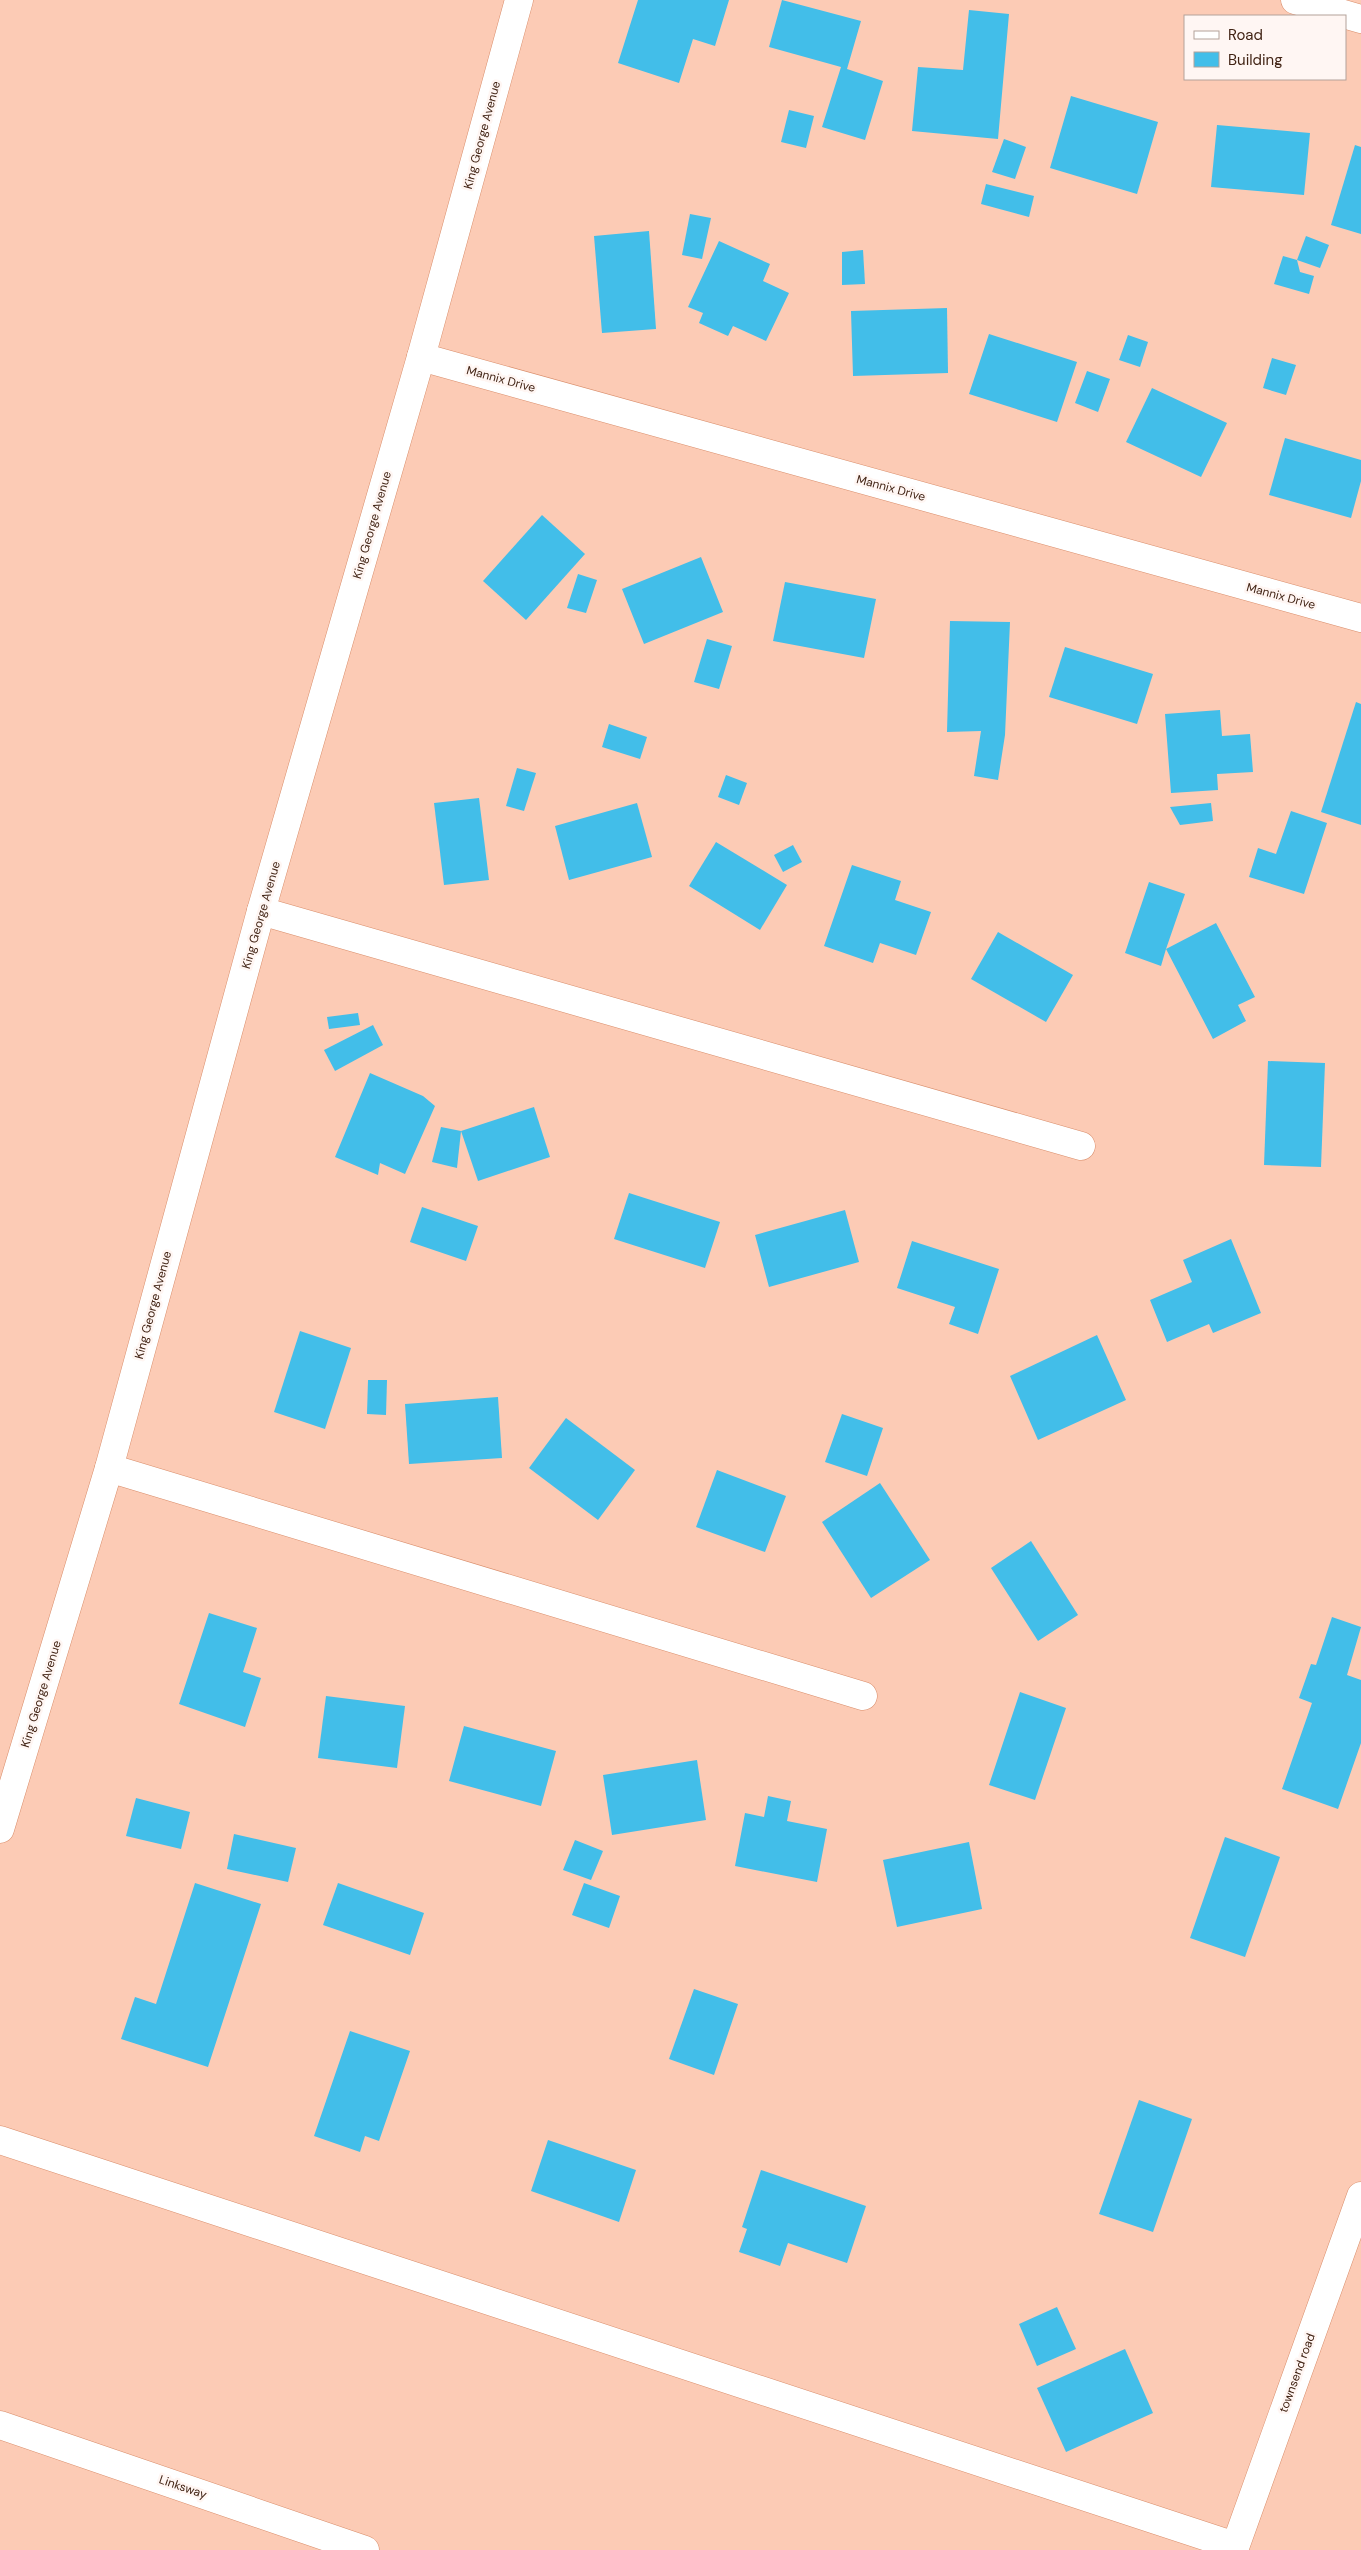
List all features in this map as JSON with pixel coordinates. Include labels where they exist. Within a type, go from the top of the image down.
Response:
[{"type":"street","name":"King George Avenue","points":[[0,1829],[109,1468],[261,911],[421,357],[519,0]]},
{"type":"street","points":[[1295,0],[1361,19]]},
{"type":"street","name":"Mannix Drive","points":[[421,357],[1361,618]]},
{"type":"street","points":[[261,911],[1081,1146]]},
{"type":"street","points":[[109,1468],[863,1696]]},
{"type":"street","points":[[0,2140],[1235,2548]]},
{"type":"street","name":"townsend road","points":[[1235,2548],[1361,2196]]},
{"type":"street","name":"Linksway","points":[[0,2425],[365,2550]]},
{"type":"building","points":[[638,0],[729,0],[715,46],[693,39],[679,83],[618,63]]},
{"type":"building","points":[[782,0],[861,21],[847,69],[883,81],[865,140],[822,127],[841,67],[769,47]]},
{"type":"building","points":[[969,10],[1009,14],[998,139],[912,131],[918,67],[963,70]]},
{"type":"building","points":[[1071,96],[1158,122],[1137,194],[1050,168]]},
{"type":"building","points":[[789,110],[814,116],[806,148],[781,142]]},
{"type":"building","points":[[1217,125],[1310,133],[1304,195],[1211,187]]},
{"type":"building","points":[[1004,139],[1026,147],[1015,179],[992,172]]},
{"type":"building","points":[[1355,145],[1361,147],[1361,234],[1331,225]]},
{"type":"building","points":[[986,184],[1034,196],[1029,217],[981,204]]},
{"type":"building","points":[[690,214],[711,218],[702,259],[682,255]]},
{"type":"building","points":[[649,231],[656,329],[602,333],[594,236]]},
{"type":"building","points":[[1306,236],[1329,245],[1320,268],[1297,260]]},
{"type":"building","points":[[719,241],[770,264],[763,281],[789,293],[766,341],[733,326],[728,336],[699,323],[703,313],[688,307]]},
{"type":"building","points":[[863,250],[865,284],[842,285],[842,252]]},
{"type":"building","points":[[1283,256],[1297,260],[1300,272],[1314,276],[1309,294],[1274,284]]},
{"type":"building","points":[[947,308],[948,373],[853,376],[851,311]]},
{"type":"building","points":[[989,334],[1077,362],[1057,422],[969,394]]},
{"type":"building","points":[[1128,335],[1148,342],[1140,367],[1119,360]]},
{"type":"building","points":[[1272,358],[1296,365],[1286,395],[1263,388]]},
{"type":"building","points":[[1087,371],[1110,379],[1098,412],[1075,403]]},
{"type":"building","points":[[1152,388],[1227,423],[1201,477],[1126,442]]},
{"type":"building","points":[[1285,438],[1361,460],[1361,481],[1351,518],[1269,495]]},
{"type":"building","points":[[542,515],[585,554],[526,620],[483,581]]},
{"type":"building","points":[[701,557],[723,612],[644,644],[622,589]]},
{"type":"building","points":[[578,574],[597,580],[586,613],[567,608]]},
{"type":"building","points":[[785,582],[876,599],[864,658],[773,641]]},
{"type":"building","points":[[950,621],[1010,622],[1005,735],[998,780],[974,776],[981,731],[947,732]]},
{"type":"building","points":[[707,639],[732,646],[719,689],[694,682]]},
{"type":"building","points":[[1065,647],[1153,674],[1137,724],[1049,697]]},
{"type":"building","points":[[1356,702],[1361,704],[1361,825],[1321,812]]},
{"type":"building","points":[[1220,710],[1222,736],[1250,734],[1253,772],[1217,774],[1218,790],[1171,793],[1165,714]]},
{"type":"building","points":[[609,724],[647,737],[640,759],[602,747]]},
{"type":"building","points":[[517,768],[536,773],[524,811],[506,806]]},
{"type":"building","points":[[726,775],[747,783],[739,805],[718,797]]},
{"type":"building","points":[[479,798],[489,880],[444,885],[434,803]]},
{"type":"building","points":[[637,803],[652,857],[569,880],[555,826]]},
{"type":"building","points":[[1211,803],[1213,821],[1180,825],[1170,807]]},
{"type":"building","points":[[1291,811],[1327,823],[1304,894],[1249,877],[1258,848],[1276,854]]},
{"type":"building","points":[[716,842],[787,885],[760,930],[689,886]]},
{"type":"building","points":[[793,845],[802,862],[783,872],[774,855]]},
{"type":"building","points":[[852,865],[901,881],[895,900],[931,912],[916,955],[880,943],[873,963],[824,946]]},
{"type":"building","points":[[1149,882],[1185,894],[1161,966],[1125,953]]},
{"type":"building","points":[[1216,923],[1255,997],[1238,1005],[1246,1021],[1213,1039],[1166,949]]},
{"type":"building","points":[[998,932],[1073,975],[1046,1022],[971,979]]},
{"type":"building","points":[[358,1013],[360,1025],[329,1029],[327,1017]]},
{"type":"building","points":[[373,1025],[383,1045],[335,1071],[324,1050]]},
{"type":"building","points":[[1268,1061],[1325,1063],[1321,1167],[1264,1165]]},
{"type":"building","points":[[370,1073],[423,1096],[435,1106],[405,1174],[380,1163],[378,1175],[335,1157]]},
{"type":"building","points":[[534,1107],[550,1157],[478,1181],[461,1131]]},
{"type":"building","points":[[441,1127],[461,1131],[457,1168],[432,1162]]},
{"type":"building","points":[[629,1193],[720,1222],[705,1268],[614,1239]]},
{"type":"building","points":[[422,1207],[478,1226],[466,1261],[410,1242]]},
{"type":"building","points":[[845,1210],[859,1262],[769,1287],[755,1235]]},
{"type":"building","points":[[1231,1239],[1261,1313],[1213,1333],[1209,1324],[1167,1342],[1150,1300],[1192,1282],[1183,1260]]},
{"type":"building","points":[[912,1241],[999,1269],[978,1334],[949,1324],[955,1307],[897,1288]]},
{"type":"building","points":[[300,1331],[351,1348],[325,1429],[274,1412]]},
{"type":"building","points":[[1097,1335],[1126,1400],[1038,1440],[1010,1376]]},
{"type":"building","points":[[368,1380],[387,1380],[386,1415],[367,1414]]},
{"type":"building","points":[[498,1397],[502,1458],[409,1464],[405,1404]]},
{"type":"building","points":[[842,1414],[883,1428],[867,1476],[825,1462]]},
{"type":"building","points":[[566,1418],[635,1470],[598,1520],[529,1468]]},
{"type":"building","points":[[717,1470],[786,1496],[765,1552],[696,1527]]},
{"type":"building","points":[[880,1483],[930,1560],[871,1598],[822,1522]]},
{"type":"building","points":[[1031,1541],[1078,1615],[1038,1641],[991,1568]]},
{"type":"building","points":[[209,1613],[257,1628],[243,1672],[261,1678],[245,1727],[179,1704]]},
{"type":"building","points":[[1332,1617],[1361,1627],[1347,1675],[1361,1680],[1361,1743],[1338,1809],[1282,1789],[1312,1703],[1299,1698],[1311,1664],[1316,1665]]},
{"type":"building","points":[[1020,1692],[1066,1708],[1035,1800],[989,1785]]},
{"type":"building","points":[[326,1696],[405,1706],[397,1768],[318,1758]]},
{"type":"building","points":[[464,1726],[556,1751],[541,1806],[449,1781]]},
{"type":"building","points":[[697,1760],[706,1820],[612,1835],[603,1775]]},
{"type":"building","points":[[768,1796],[791,1801],[787,1821],[827,1829],[817,1882],[735,1866],[745,1813],[764,1817]]},
{"type":"building","points":[[136,1798],[190,1812],[181,1849],[126,1836]]},
{"type":"building","points":[[234,1834],[296,1848],[288,1882],[227,1869]]},
{"type":"building","points":[[1225,1837],[1280,1857],[1245,1957],[1190,1938]]},
{"type":"building","points":[[575,1840],[603,1851],[591,1880],[563,1870]]},
{"type":"building","points":[[969,1842],[982,1909],[897,1927],[883,1860]]},
{"type":"building","points":[[195,1883],[261,1904],[208,2067],[121,2039],[135,1997],[156,2004]]},
{"type":"building","points":[[338,1883],[424,1913],[410,1955],[323,1925]]},
{"type":"building","points":[[584,1883],[620,1896],[609,1928],[572,1915]]},
{"type":"building","points":[[694,1989],[738,2004],[714,2075],[669,2059]]},
{"type":"building","points":[[350,2031],[410,2051],[379,2141],[365,2136],[360,2152],[314,2136]]},
{"type":"building","points":[[1139,2100],[1192,2119],[1153,2232],[1099,2214]]},
{"type":"building","points":[[548,2140],[636,2170],[619,2222],[531,2191]]},
{"type":"building","points":[[761,2170],[866,2206],[847,2263],[788,2243],[780,2266],[739,2252],[747,2229],[742,2227]]},
{"type":"building","points":[[1057,2307],[1076,2349],[1037,2366],[1019,2324]]},
{"type":"building","points":[[1125,2349],[1153,2413],[1066,2452],[1037,2388]]}]
